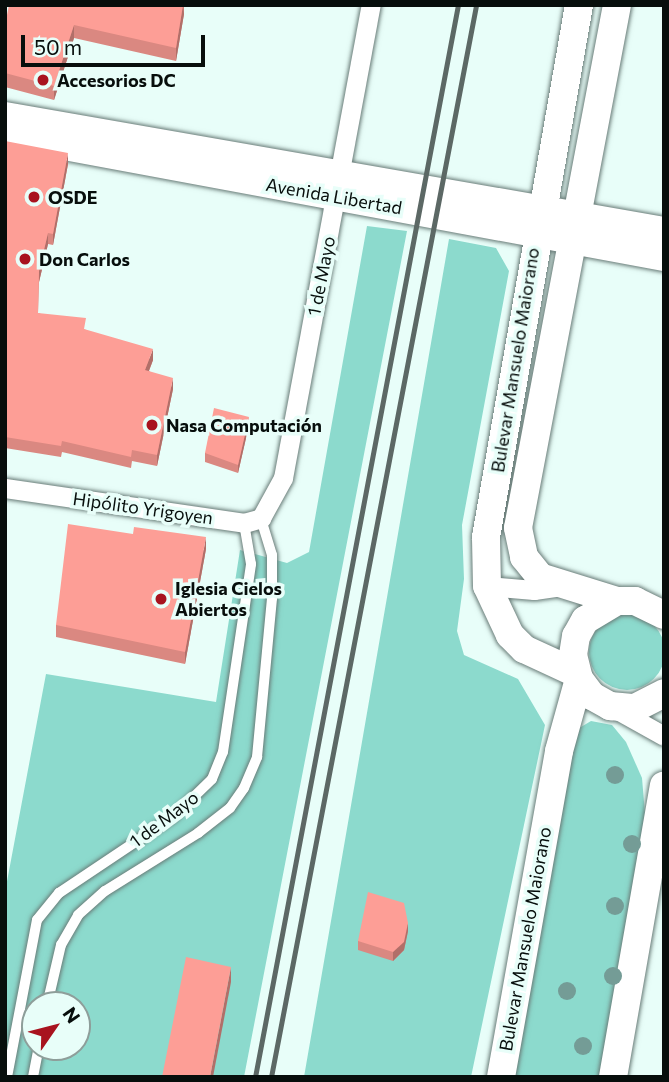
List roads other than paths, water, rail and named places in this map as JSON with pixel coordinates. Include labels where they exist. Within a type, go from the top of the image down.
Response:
[{"type":"main road","name":"Bulevar Mansuelo Maiorano","points":[[579,5],[539,221],[486,537],[487,586],[494,608],[524,649],[577,676],[596,700],[610,706]]},
{"type":"main road","name":"Bulevar Mansuelo Maiorano","points":[[617,5],[518,528],[524,557],[540,577],[617,601],[635,601],[664,615]]},
{"type":"main road","name":"Avenida Libertad","points":[[5,116],[337,186]]},
{"type":"main road","name":"Avenida Libertad","points":[[5,135],[337,186],[539,221],[574,228],[664,257]]},
{"type":"main road","name":"Avenida Libertad","points":[[574,228],[664,231]]},
{"type":"main road","name":"Bulevar Mansuelo Maiorano","points":[[501,1077],[564,731],[577,676],[574,645],[585,620],[617,601]]},
{"type":"main road","points":[[524,649],[554,688],[564,731]]},
{"type":"main road","points":[[610,706],[635,708],[664,693]]},
{"type":"main road","points":[[612,1077],[664,785]]},
{"type":"street","name":"1 de Mayo","points":[[259,515],[283,478],[371,5]]},
{"type":"street","name":"Hipólito Yrigoyen","points":[[5,488],[259,515]]},
{"type":"street","points":[[487,586],[534,590],[566,586]]},
{"type":"street","points":[[610,706],[664,736]]},
{"type":"lane","name":"1 de Mayo","points":[[50,991],[61,945],[78,915],[105,891],[198,833],[230,808],[244,788],[257,757],[272,598],[272,555],[259,515]]},
{"type":"lane","name":"1 de Mayo","points":[[8,1077],[37,920],[59,892],[174,816],[212,779],[228,728],[259,515]]},
{"type":"railway","points":[[255,1077],[458,5]]},
{"type":"railway","points":[[271,1077],[476,5]]},
{"type":"place","name":"Accesorios DC","points":[[43,80]]},
{"type":"place","name":"OSDE","points":[[34,197]]},
{"type":"place","name":"Don Carlos","points":[[25,259]]},
{"type":"place","name":"Nasa Computación","points":[[152,425]]},
{"type":"place","name":"Iglesia Cielos Abiertos","points":[[161,599]]}]
